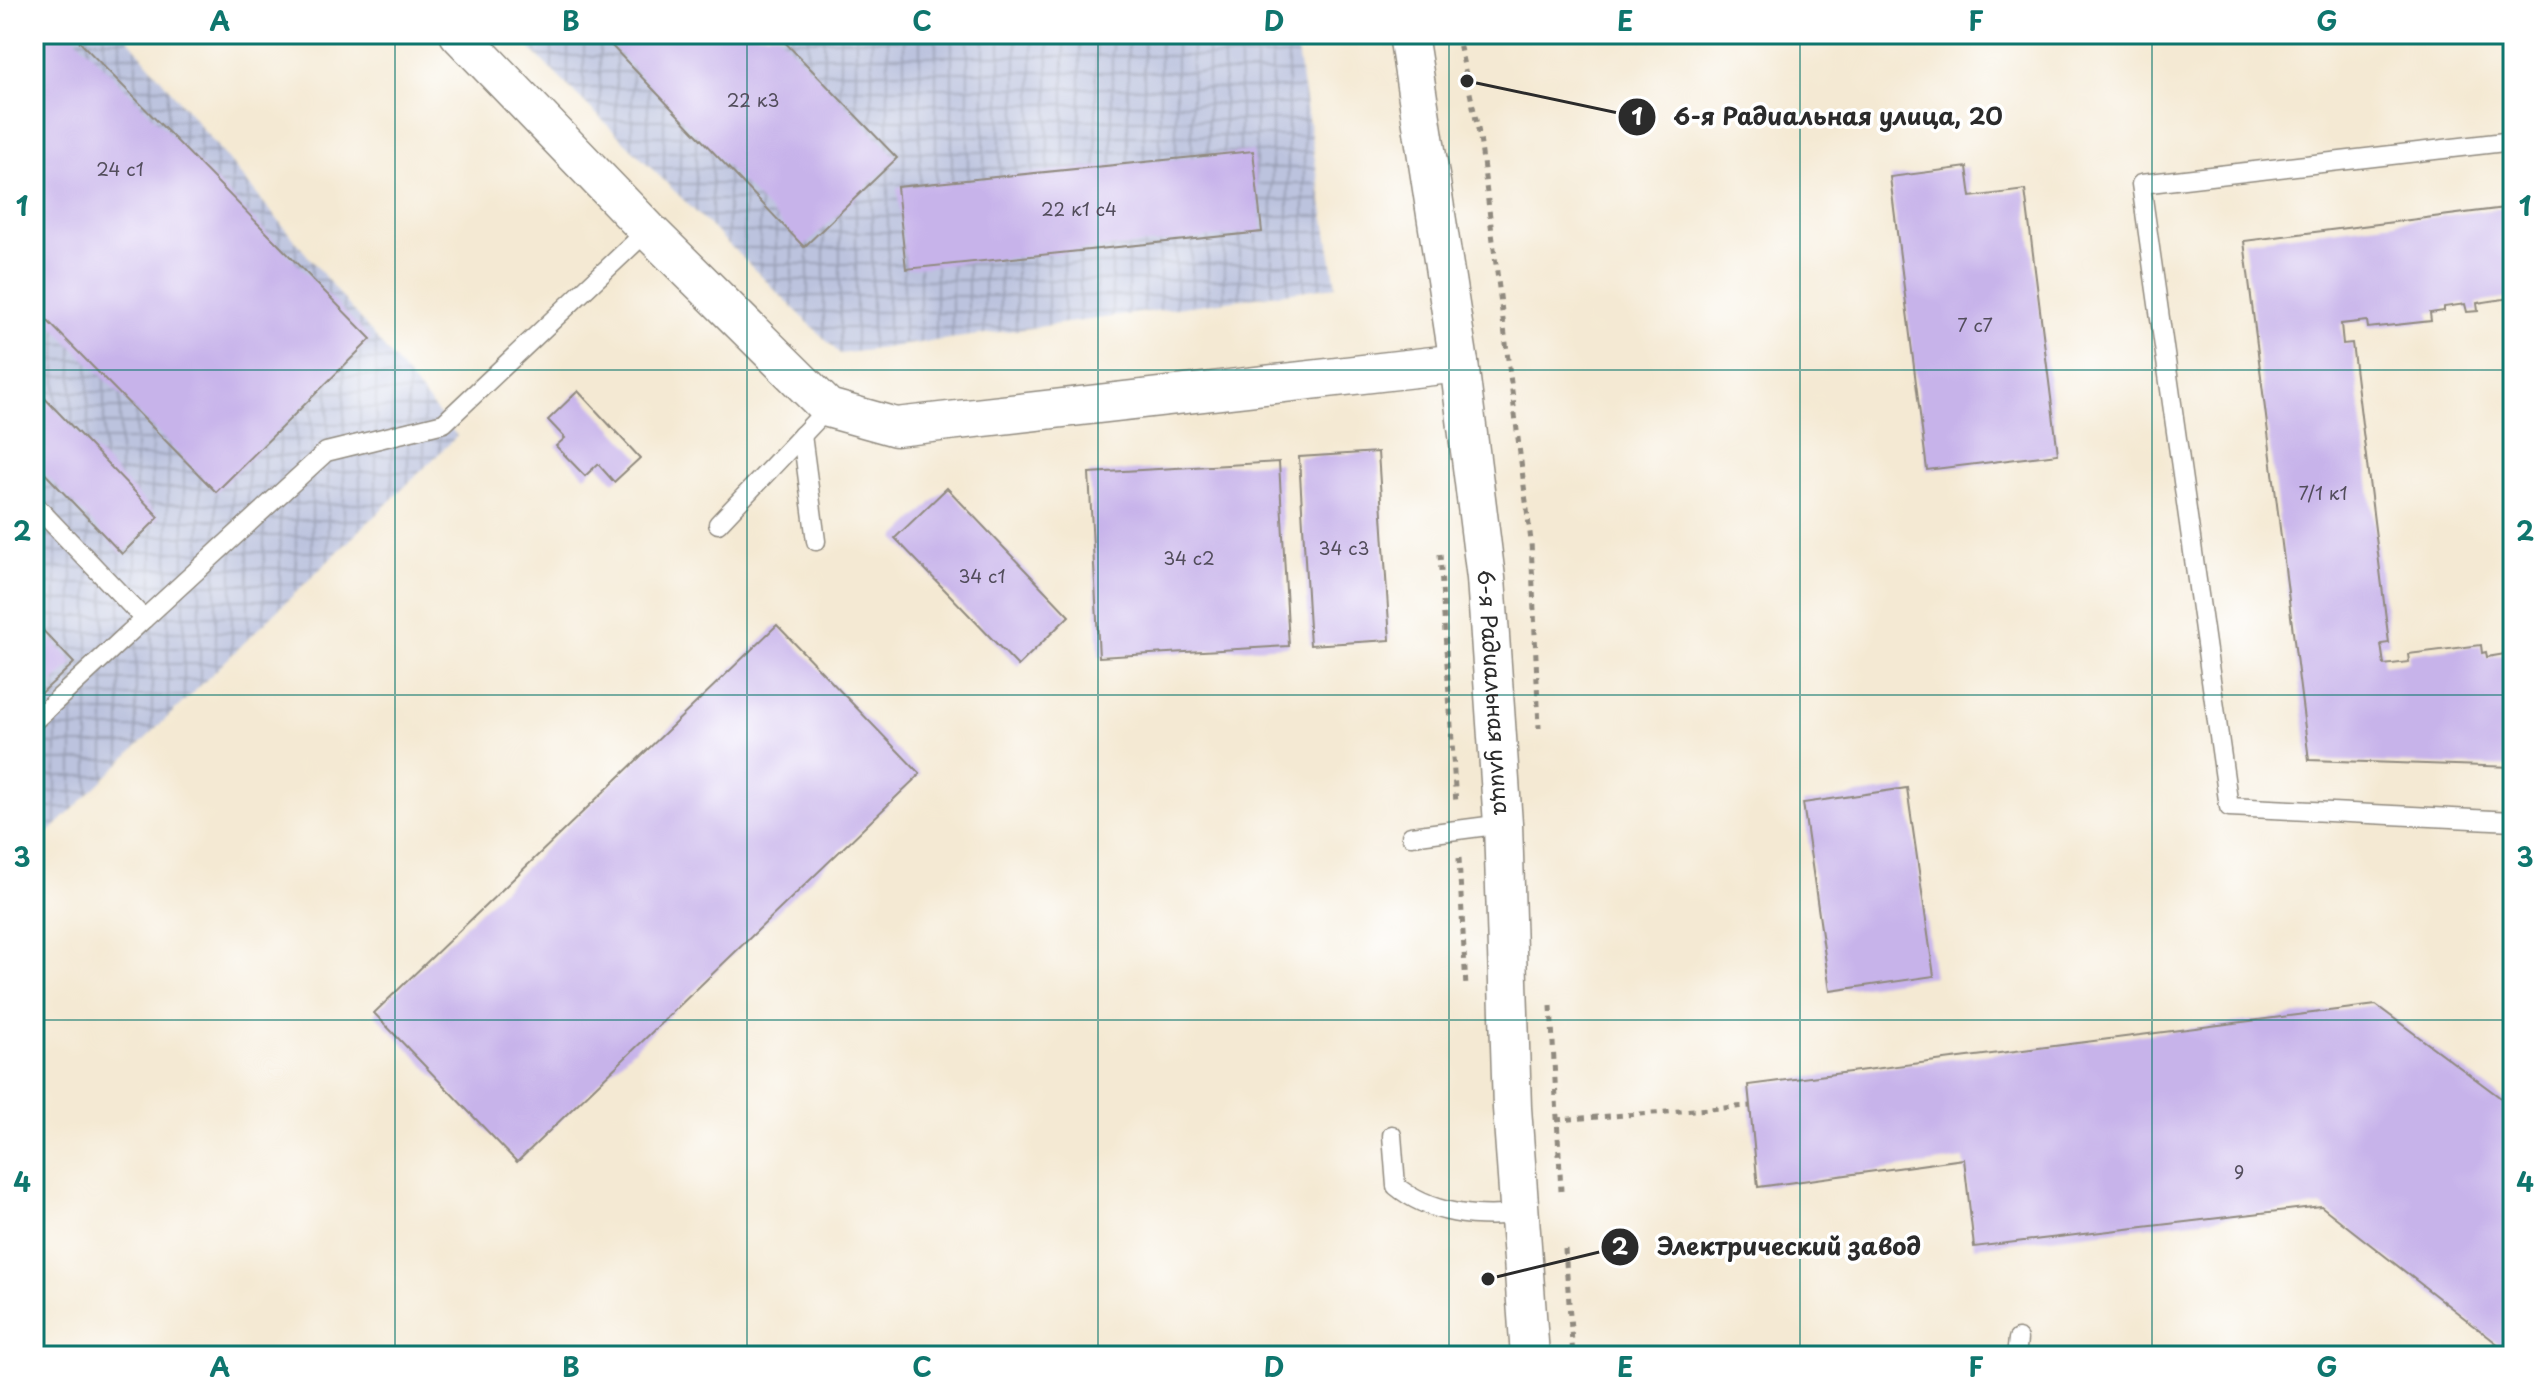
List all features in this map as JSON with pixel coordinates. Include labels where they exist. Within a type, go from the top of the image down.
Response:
[{"type":"street","points":[[459,34],[648,230],[828,408],[896,427],[1459,363]]},
{"type":"street","name":"6-я Радиальная улица","points":[[1408,34],[1459,363],[1486,578],[1503,824],[1519,1214],[1530,1356]]},
{"type":"lane","points":[[2513,141],[2141,184],[2229,807],[2513,821]]},
{"type":"lane","points":[[34,721],[326,452],[444,423],[648,230]]},
{"type":"lane","points":[[718,524],[828,408]]},
{"type":"lane","points":[[802,435],[816,541]]},
{"type":"lane","points":[[34,504],[144,619]]},
{"type":"lane","points":[[1411,836],[1503,824]]},
{"type":"lane","points":[[1392,1135],[1396,1186],[1415,1201],[1478,1218],[1519,1214]]},
{"type":"path","points":[[1440,546],[1466,1001]]},
{"type":"path","points":[[1556,1120],[1750,1106]]},
{"type":"shaded area","points":[[34,34],[124,34],[457,436],[34,847]]},
{"type":"shaded area","points":[[515,34],[1294,34],[1336,286],[840,354]]},
{"type":"building","points":[[34,34],[72,34],[371,339],[216,492],[34,307]]},
{"type":"building","points":[[618,34],[777,34],[897,158],[804,247],[609,43]]},
{"type":"building","points":[[1253,151],[1262,232],[906,269],[897,187]]},
{"type":"building","points":[[1967,167],[1971,197],[2025,190],[2058,454],[1927,470],[1890,177]]},
{"type":"building","points":[[2513,207],[2513,305],[2510,298],[2477,303],[2478,311],[2467,312],[2465,304],[2444,307],[2444,311],[2430,313],[2431,321],[2368,328],[2367,321],[2341,324],[2343,344],[2352,343],[2389,643],[2381,644],[2384,665],[2409,662],[2408,654],[2481,645],[2482,653],[2486,652],[2487,657],[2505,654],[2503,647],[2513,646],[2513,767],[2309,760],[2244,241]]},
{"type":"building","points":[[34,387],[159,517],[122,554],[34,462]]},
{"type":"building","points":[[578,391],[640,458],[614,482],[598,464],[585,476],[556,446],[565,438],[548,420]]},
{"type":"building","points":[[1378,452],[1390,640],[1310,645],[1299,457]]},
{"type":"building","points":[[1279,462],[1289,646],[1099,657],[1089,473]]},
{"type":"building","points":[[947,488],[1069,616],[1018,666],[895,538]]},
{"type":"building","points":[[34,621],[74,663],[34,700]]},
{"type":"building","points":[[777,625],[920,774],[517,1162],[374,1013]]},
{"type":"building","points":[[1907,788],[1934,976],[1830,991],[1803,803]]},
{"type":"building","points":[[2376,1005],[2513,1107],[2513,1356],[2321,1206],[1974,1247],[1964,1159],[1758,1187],[1748,1085]]},
{"type":"place","name":"6-я Радиальная улица, 20","points":[[1467,81]]},
{"type":"place","name":"Электрический завод","points":[[1488,1279]]}]
